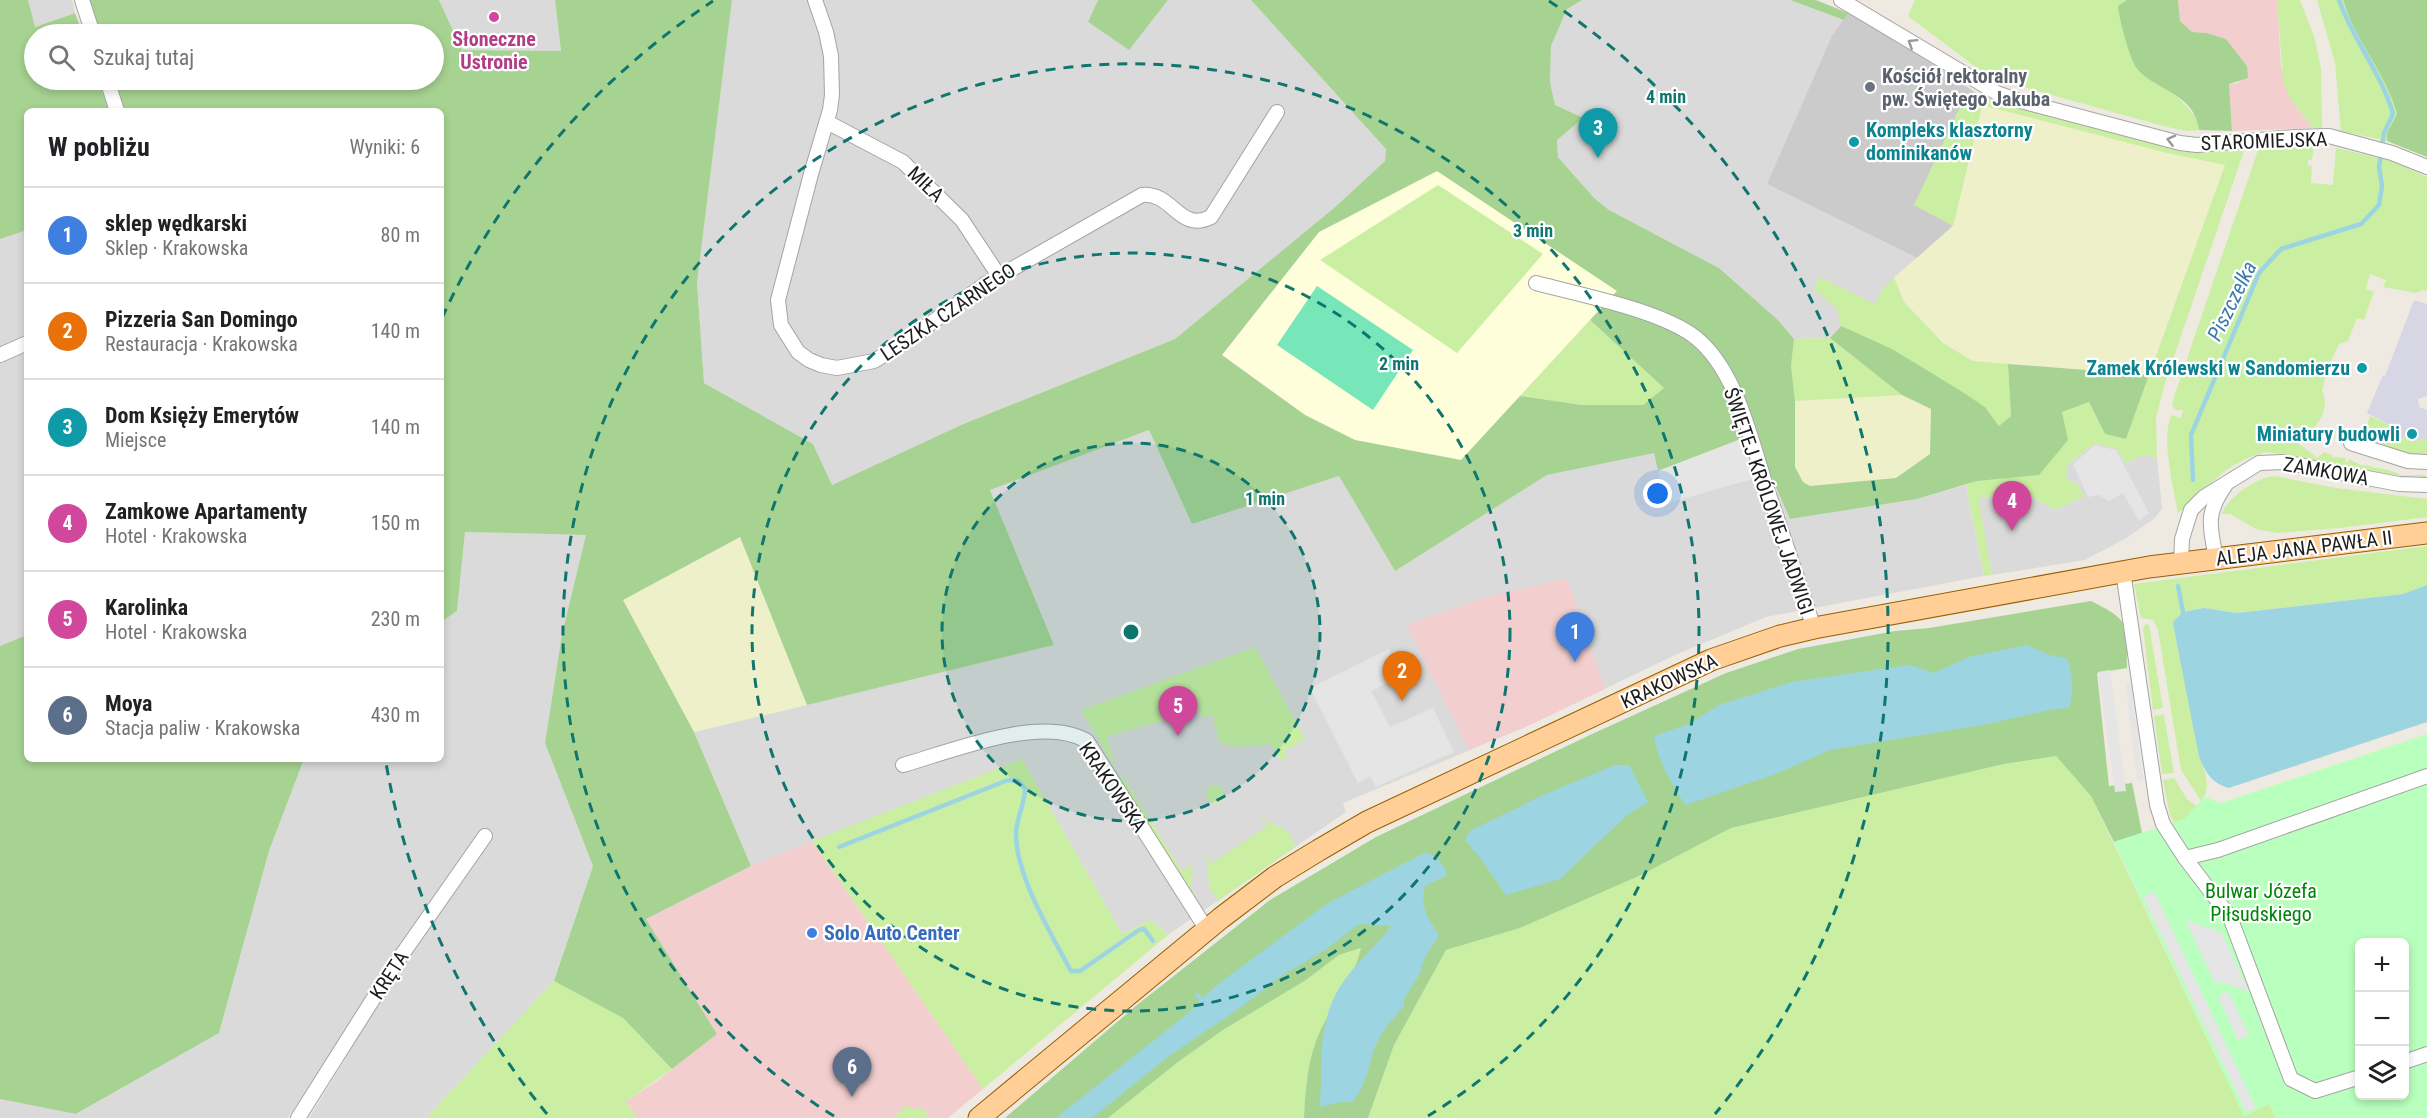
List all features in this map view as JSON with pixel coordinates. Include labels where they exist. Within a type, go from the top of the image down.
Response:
[{"type":"main road","name":"ALEJA JANA PAWŁA II","points":[[2181,562],[2427,533]]},
{"type":"main road","name":"KRAKOWSKA","points":[[980,1118],[1207,930],[1275,877],[1367,822],[1712,660],[1780,636],[1814,628],[2181,562]]},
{"type":"street","points":[[82,0],[90,24]]},
{"type":"street","name":"LESZKA CZARNEGO","points":[[815,0],[831,56],[832,95],[827,122],[778,300],[781,325],[798,352],[821,365],[837,368],[874,361],[999,276],[1142,195],[1158,197],[1191,221],[1198,222],[1212,217],[1277,112]]},
{"type":"street","name":"STAROMIEJSKA","points":[[1841,0],[1978,83],[2017,100],[2197,145],[2329,136],[2392,153],[2427,167]]},
{"type":"street","points":[[110,90],[116,108]]},
{"type":"street","name":"MIŁA","points":[[827,122],[903,162],[962,220],[999,276]]},
{"type":"street","name":"ŚWIĘTEJ KRÓLOWEJ JADWIGI","points":[[1536,283],[1598,299],[1664,320],[1696,338],[1712,355],[1735,393],[1814,628]]},
{"type":"street","points":[[0,355],[24,344]]},
{"type":"street","points":[[2351,443],[2408,461],[2427,462]]},
{"type":"street","name":"ZAMKOWA","points":[[2181,562],[2182,539],[2191,510],[2204,497],[2259,463],[2269,462],[2399,484],[2427,485]]},
{"type":"street","name":"ZAMKOWA","points":[[2216,558],[2210,528],[2210,512],[2215,500],[2230,480]]},
{"type":"street","points":[[2123,572],[2157,805],[2163,824],[2185,858],[2230,917],[2290,1079],[2315,1091],[2355,1079]]},
{"type":"street","name":"KRAKOWSKA","points":[[903,765],[1032,730],[1060,730],[1074,733],[1087,741],[1207,930]]},
{"type":"street","points":[[2185,858],[2218,850],[2427,776]]},
{"type":"street","name":"KRĘTA","points":[[298,1118],[394,966],[485,836]]},
{"type":"street","points":[[2409,1060],[2427,1054]]},
{"type":"shaded area","points":[[28,0],[72,0],[75,13],[43,24],[33,24]]},
{"type":"shaded area","points":[[439,0],[555,0],[561,51],[462,50]]},
{"type":"shaded area","points":[[732,0],[1098,0],[1088,22],[1128,49],[1168,0],[1251,0],[1387,149],[1385,161],[1334,208],[1175,339],[961,425],[832,485],[813,444],[704,383],[697,283]]},
{"type":"shaded area","points":[[1582,0],[1790,0],[1844,20],[1834,35],[1767,184],[1917,258],[1894,278],[1858,335],[1841,326],[1830,338],[1794,339],[1779,321],[1719,268],[1609,210],[1594,198],[1558,157],[1555,105],[1550,82],[1551,46],[1567,9]]},
{"type":"shaded area","points":[[2178,0],[2277,0],[2281,66],[2289,97],[2313,128],[2232,131],[2229,84],[2238,83],[2247,66],[2226,39],[2207,33],[2192,32],[2180,21]]},
{"type":"shaded area","points":[[1848,13],[1885,32],[1975,92],[1985,96],[1953,226],[1917,258],[1767,184],[1832,36]]},
{"type":"shaded area","points":[[1982,105],[2167,153],[2225,164],[2149,375],[1973,361],[1943,343],[1904,302],[1894,278],[1953,226]]},
{"type":"shaded area","points":[[1437,171],[1617,291],[1461,460],[1355,440],[1305,415],[1222,355],[1319,232]]},
{"type":"shaded area","points":[[24,231],[24,636],[0,646],[0,239]]},
{"type":"shaded area","points":[[2414,300],[2427,304],[2427,396],[2418,399],[2419,407],[2427,410],[2427,440],[2415,441],[2400,436],[2401,431],[2367,413],[2383,375],[2385,376]]},
{"type":"shaded area","points":[[1902,395],[1931,409],[1930,454],[1896,478],[1818,486],[1810,486],[1803,482],[1795,467],[1795,401]]},
{"type":"shaded area","points":[[1149,430],[1192,524],[1339,476],[1395,571],[1547,475],[1654,452],[1665,503],[1770,474],[1790,519],[1917,499],[1966,485],[1984,576],[1766,617],[1675,655],[1530,725],[1343,803],[1346,812],[1168,935],[1151,920],[1122,934],[1022,759],[751,866],[694,732],[1054,645],[990,490]]},
{"type":"shaded area","points":[[1749,436],[1762,476],[1665,504],[1658,471]]},
{"type":"shaded area","points":[[2095,443],[2118,449],[2125,463],[2145,455],[2157,458],[2162,509],[2155,518],[2128,537],[2085,560],[1992,575],[1977,497],[2030,496],[2056,510],[2084,496],[2078,485],[2066,478],[2068,464]]},
{"type":"shaded area","points":[[2095,445],[2116,450],[2149,513],[2139,521],[2123,493],[2109,501],[2099,495],[2088,497],[2073,464]]},
{"type":"shaded area","points":[[465,532],[586,535],[562,634],[545,743],[593,866],[554,981],[426,1118],[309,1118],[346,1058],[332,1050],[288,1118],[0,1118],[0,1099],[77,1114],[219,1033],[269,851],[303,762],[444,762],[444,620],[457,611]]},
{"type":"shaded area","points":[[741,537],[807,705],[694,732],[623,600]]},
{"type":"shaded area","points":[[1567,579],[1605,689],[1530,725],[1469,750],[1407,625],[1486,597]]},
{"type":"shaded area","points":[[1389,649],[1402,675],[1371,691],[1390,727],[1433,708],[1454,752],[1376,787],[1370,776],[1358,783],[1310,688]]},
{"type":"shaded area","points":[[2110,670],[2126,791],[2115,792],[2098,672]]},
{"type":"shaded area","points":[[2131,684],[2143,779],[2137,781],[2126,685]]},
{"type":"shaded area","points":[[812,841],[983,1089],[948,1118],[638,1118],[625,1102],[657,1081],[717,1034],[646,919],[751,866]]},
{"type":"shaded area","points":[[2154,891],[2256,1108],[2246,1112],[2143,897]]},
{"type":"shaded area","points":[[2185,920],[2221,932],[2249,992],[2221,982],[2215,983]]},
{"type":"shaded area","points":[[2228,991],[2249,1035],[2238,1040],[2218,997]]},
{"type":"green space","points":[[0,0],[28,0],[34,24],[24,24],[24,90],[102,90],[108,108],[24,108],[24,231],[0,239]]},
{"type":"green space","points":[[89,0],[439,0],[462,50],[561,51],[555,0],[732,0],[697,283],[704,383],[813,444],[832,485],[961,425],[1175,339],[1334,208],[1385,161],[1386,149],[1251,0],[1582,0],[1567,9],[1551,46],[1550,82],[1555,105],[1583,118],[1557,140],[1558,157],[1594,198],[1609,210],[1719,268],[1779,321],[1794,339],[1791,366],[1795,401],[1795,467],[1803,482],[1810,486],[1896,478],[1930,454],[1931,409],[1902,395],[1830,338],[1841,326],[1892,349],[1961,391],[1985,407],[1999,426],[2011,416],[2008,364],[2149,375],[2126,439],[2105,434],[2089,402],[2062,412],[2068,440],[2039,475],[1977,481],[1917,499],[1790,519],[1770,474],[1749,436],[1658,471],[1654,453],[1547,475],[1395,571],[1339,476],[1192,524],[1149,430],[990,490],[1054,645],[807,705],[740,537],[623,600],[694,732],[751,866],[646,919],[717,1034],[672,1069],[623,1018],[554,981],[593,866],[545,743],[562,634],[586,535],[465,532],[457,611],[444,620],[444,108],[123,108],[117,90],[444,90],[444,24],[97,24]],"holes":[[[1437,171],[1617,291],[1590,320],[1664,388],[1643,405],[1582,405],[1520,396],[1461,460],[1355,440],[1305,415],[1222,355],[1319,232]]]},
{"type":"green space","points":[[1098,0],[1168,0],[1129,50],[1088,22]]},
{"type":"green space","points":[[1790,0],[1816,0],[1848,13],[1844,20]]},
{"type":"green space","points":[[1915,0],[2127,0],[2118,6],[2150,79],[2174,93],[2198,119],[2199,130],[2186,131],[2163,126],[1994,79],[1908,16]]},
{"type":"green space","points":[[2127,0],[2178,0],[2180,21],[2192,32],[2207,33],[2226,39],[2247,66],[2248,78],[2229,84],[2232,131],[2199,130],[2191,108],[2175,94],[2139,71],[2129,50],[2119,12],[2118,6]]},
{"type":"green space","points":[[2277,0],[2300,0],[2315,39],[2321,69],[2322,129],[2313,128],[2289,97],[2283,80]]},
{"type":"green space","points":[[2317,0],[2343,0],[2355,29],[2386,85],[2397,114],[2387,133],[2387,141],[2341,131],[2335,63]]},
{"type":"green space","points":[[2343,0],[2427,0],[2427,157],[2387,141],[2387,133],[2397,114],[2386,85],[2355,29]]},
{"type":"green space","points":[[75,13],[79,24],[44,24]]},
{"type":"green space","points":[[1975,92],[2002,103],[2191,152],[2245,148],[2164,386],[2156,418],[2157,458],[2145,455],[2125,463],[2117,449],[2095,443],[2068,464],[2066,478],[2078,485],[2084,496],[2056,510],[2030,496],[1978,497],[1992,575],[1984,576],[1966,485],[1977,481],[2062,412],[2089,402],[2105,434],[2126,439],[2225,165],[2167,153],[1982,105],[1953,226],[1914,205],[1960,107]]},
{"type":"green space","points":[[2314,146],[2312,160],[2308,160],[2308,165],[2312,166],[2311,183],[2333,185],[2336,148],[2392,161],[2427,177],[2427,292],[2423,290],[2416,293],[2383,287],[2386,280],[2370,274],[2366,289],[2374,292],[2364,320],[2357,318],[2348,341],[2339,344],[2329,365],[2322,390],[2325,406],[2323,413],[2310,433],[2298,443],[2317,458],[2324,452],[2332,457],[2346,458],[2345,461],[2349,462],[2349,459],[2361,465],[2372,466],[2371,468],[2401,475],[2425,475],[2427,477],[2394,475],[2267,452],[2252,456],[2218,476],[2178,513],[2169,463],[2167,436],[2172,415],[2181,418],[2183,410],[2176,410],[2172,406],[2259,147]]},
{"type":"green space","points":[[1438,185],[1543,254],[1457,353],[1320,260]]},
{"type":"green space","points":[[1819,277],[1875,304],[1882,289],[1894,278],[1904,302],[1943,343],[1973,361],[2008,364],[2011,416],[1999,426],[1985,407],[1841,326],[1837,309],[1814,289]]},
{"type":"green space","points":[[1317,286],[1413,350],[1373,410],[1277,345]]},
{"type":"green space","points":[[1590,320],[1664,388],[1643,405],[1582,405],[1520,396]]},
{"type":"green space","points":[[1830,338],[1902,395],[1795,401],[1791,366],[1794,339]]},
{"type":"green space","points":[[2370,416],[2402,431],[2400,436],[2415,441],[2427,440],[2427,457],[2420,458],[2374,446],[2376,437],[2365,433]]},
{"type":"green space","points":[[2275,476],[2336,488],[2427,499],[2427,517],[2277,533],[2256,529],[2230,514],[2221,514],[2230,501],[2251,484]]},
{"type":"green space","points":[[2427,546],[2427,585],[2403,594],[2237,613],[2204,608],[2183,612],[2174,622],[2199,757],[2207,785],[2201,801],[2181,770],[2158,630],[2153,620],[2141,618],[2134,584]]},
{"type":"green space","points":[[2091,601],[2121,620],[2126,633],[2127,668],[2097,673],[2109,786],[2132,783],[2142,833],[2114,842],[2091,796],[2056,756],[2004,764],[1731,828],[1639,876],[1520,928],[1446,950],[1394,1045],[1368,1118],[1304,1118],[1307,1081],[1315,1044],[1352,973],[1361,948],[1339,955],[1306,980],[1223,1030],[1178,1062],[1108,1118],[1005,1118],[1137,1005],[1270,900],[1376,837],[1592,734],[1726,673],[1798,649],[1895,631],[1929,628]]},
{"type":"green space","points":[[2146,624],[2149,625],[2163,708],[2153,710],[2143,628]]},
{"type":"green space","points":[[24,636],[24,762],[303,762],[269,851],[219,1033],[76,1114],[0,1099],[0,646]]},
{"type":"green space","points":[[1255,647],[1305,739],[1284,751],[1287,757],[1281,761],[1270,744],[1237,747],[1220,743],[1212,715],[1202,718],[1199,711],[1107,736],[1116,769],[1081,710]]},
{"type":"green space","points":[[2164,715],[2174,773],[2162,774],[2154,716]]},
{"type":"green space","name":"Bulwar Józefa Piłsudskiego","points":[[2427,734],[2427,1118],[2276,1118],[2269,1104],[2244,1116],[2114,842],[2184,819],[2205,797],[2221,803]]},
{"type":"green space","points":[[2056,756],[2091,796],[2244,1116],[2269,1104],[2276,1118],[1368,1118],[1394,1045],[1446,950],[1520,928],[1639,876],[1731,828],[2004,764]]},
{"type":"green space","points":[[1022,759],[1122,934],[1151,920],[1168,935],[983,1089],[812,841]]},
{"type":"green space","points":[[1110,768],[1124,778],[1182,871],[1192,864],[1192,892],[1195,893],[1195,899]]},
{"type":"green space","points":[[2174,778],[2187,799],[2202,811],[2175,825],[2170,815],[2163,780]]},
{"type":"green space","points":[[1215,785],[1221,788],[1224,794],[1221,800],[1215,803],[1209,800],[1206,794],[1209,788]]},
{"type":"green space","points":[[1260,817],[1289,832],[1295,847],[1218,901],[1209,887],[1207,854],[1209,854],[1211,864],[1270,824],[1262,821]]},
{"type":"green space","points":[[1362,948],[1353,971],[1316,1043],[1306,1083],[1304,1118],[1108,1118],[1178,1062],[1223,1030],[1306,980],[1339,955]]},
{"type":"green space","points":[[554,981],[623,1018],[672,1069],[625,1102],[638,1118],[426,1118]]},
{"type":"green space","points":[[908,1105],[912,1110],[921,1107],[931,1118],[892,1118]]},
{"type":"water","points":[[2427,585],[2427,722],[2229,788],[2210,777],[2199,757],[2173,622],[2183,612],[2204,608],[2237,613],[2403,594]]},
{"type":"water","points":[[2027,645],[2049,655],[2067,658],[2072,683],[2069,708],[1830,750],[1776,774],[1685,805],[1666,772],[1656,745],[1654,736],[1689,724],[1719,705],[1792,682],[1909,665],[1934,673],[1969,657]]},
{"type":"water","points":[[1615,765],[1629,765],[1648,802],[1626,816],[1560,879],[1506,895],[1465,840],[1470,831],[1543,795]]},
{"type":"water","points":[[1426,852],[1440,861],[1447,875],[1425,886],[1423,900],[1431,923],[1439,935],[1404,999],[1404,1006],[1378,1040],[1364,1083],[1352,1102],[1340,1102],[1320,1107],[1325,1024],[1336,993],[1346,978],[1391,926],[1359,924],[1325,950],[1281,976],[1241,1007],[1169,1056],[1092,1118],[1056,1118],[1197,1006],[1199,1001],[1221,982],[1328,903]]},
{"type":"waterway","name":"Piszczelka","points":[[2193,480],[2191,435],[2259,273],[2281,249],[2361,224],[2379,205],[2382,186],[2379,167],[2384,133],[2393,114],[2382,85],[2339,0]]},
{"type":"waterway","name":"Piszczelka","points":[[2178,586],[2183,612]]},
{"type":"waterway","points":[[839,847],[1008,780],[1018,781],[1025,789],[1016,834],[1022,868],[1036,904],[1071,971],[1080,971],[1139,930],[1144,929],[1153,941]]},
{"type":"waterway","points":[[1197,995],[1201,999]]},
{"type":"place","name":"Słoneczne Ustronie","points":[[494,17]]},
{"type":"place","name":"Kościół rektoralny pw. Świętego Jakuba","points":[[1870,87]]},
{"type":"place","name":"Kompleks klasztorny dominikanów","points":[[1854,142]]},
{"type":"place","name":"Dom Księży Emerytów","points":[[1598,158]]},
{"type":"place","name":"Zamek Królewski w Sandomierzu","points":[[2362,368]]},
{"type":"place","name":"Miniatury budowli","points":[[2412,434]]},
{"type":"place","name":"Zamkowe Apartamenty","points":[[2012,531]]},
{"type":"place","name":"sklep wędkarski","points":[[1575,662]]},
{"type":"place","name":"Pizzeria San Domingo","points":[[1402,701]]},
{"type":"place","name":"Karolinka","points":[[1178,736]]},
{"type":"place","name":"Solo Auto Center","points":[[812,933]]},
{"type":"place","name":"Moya","points":[[852,1097]]}]
